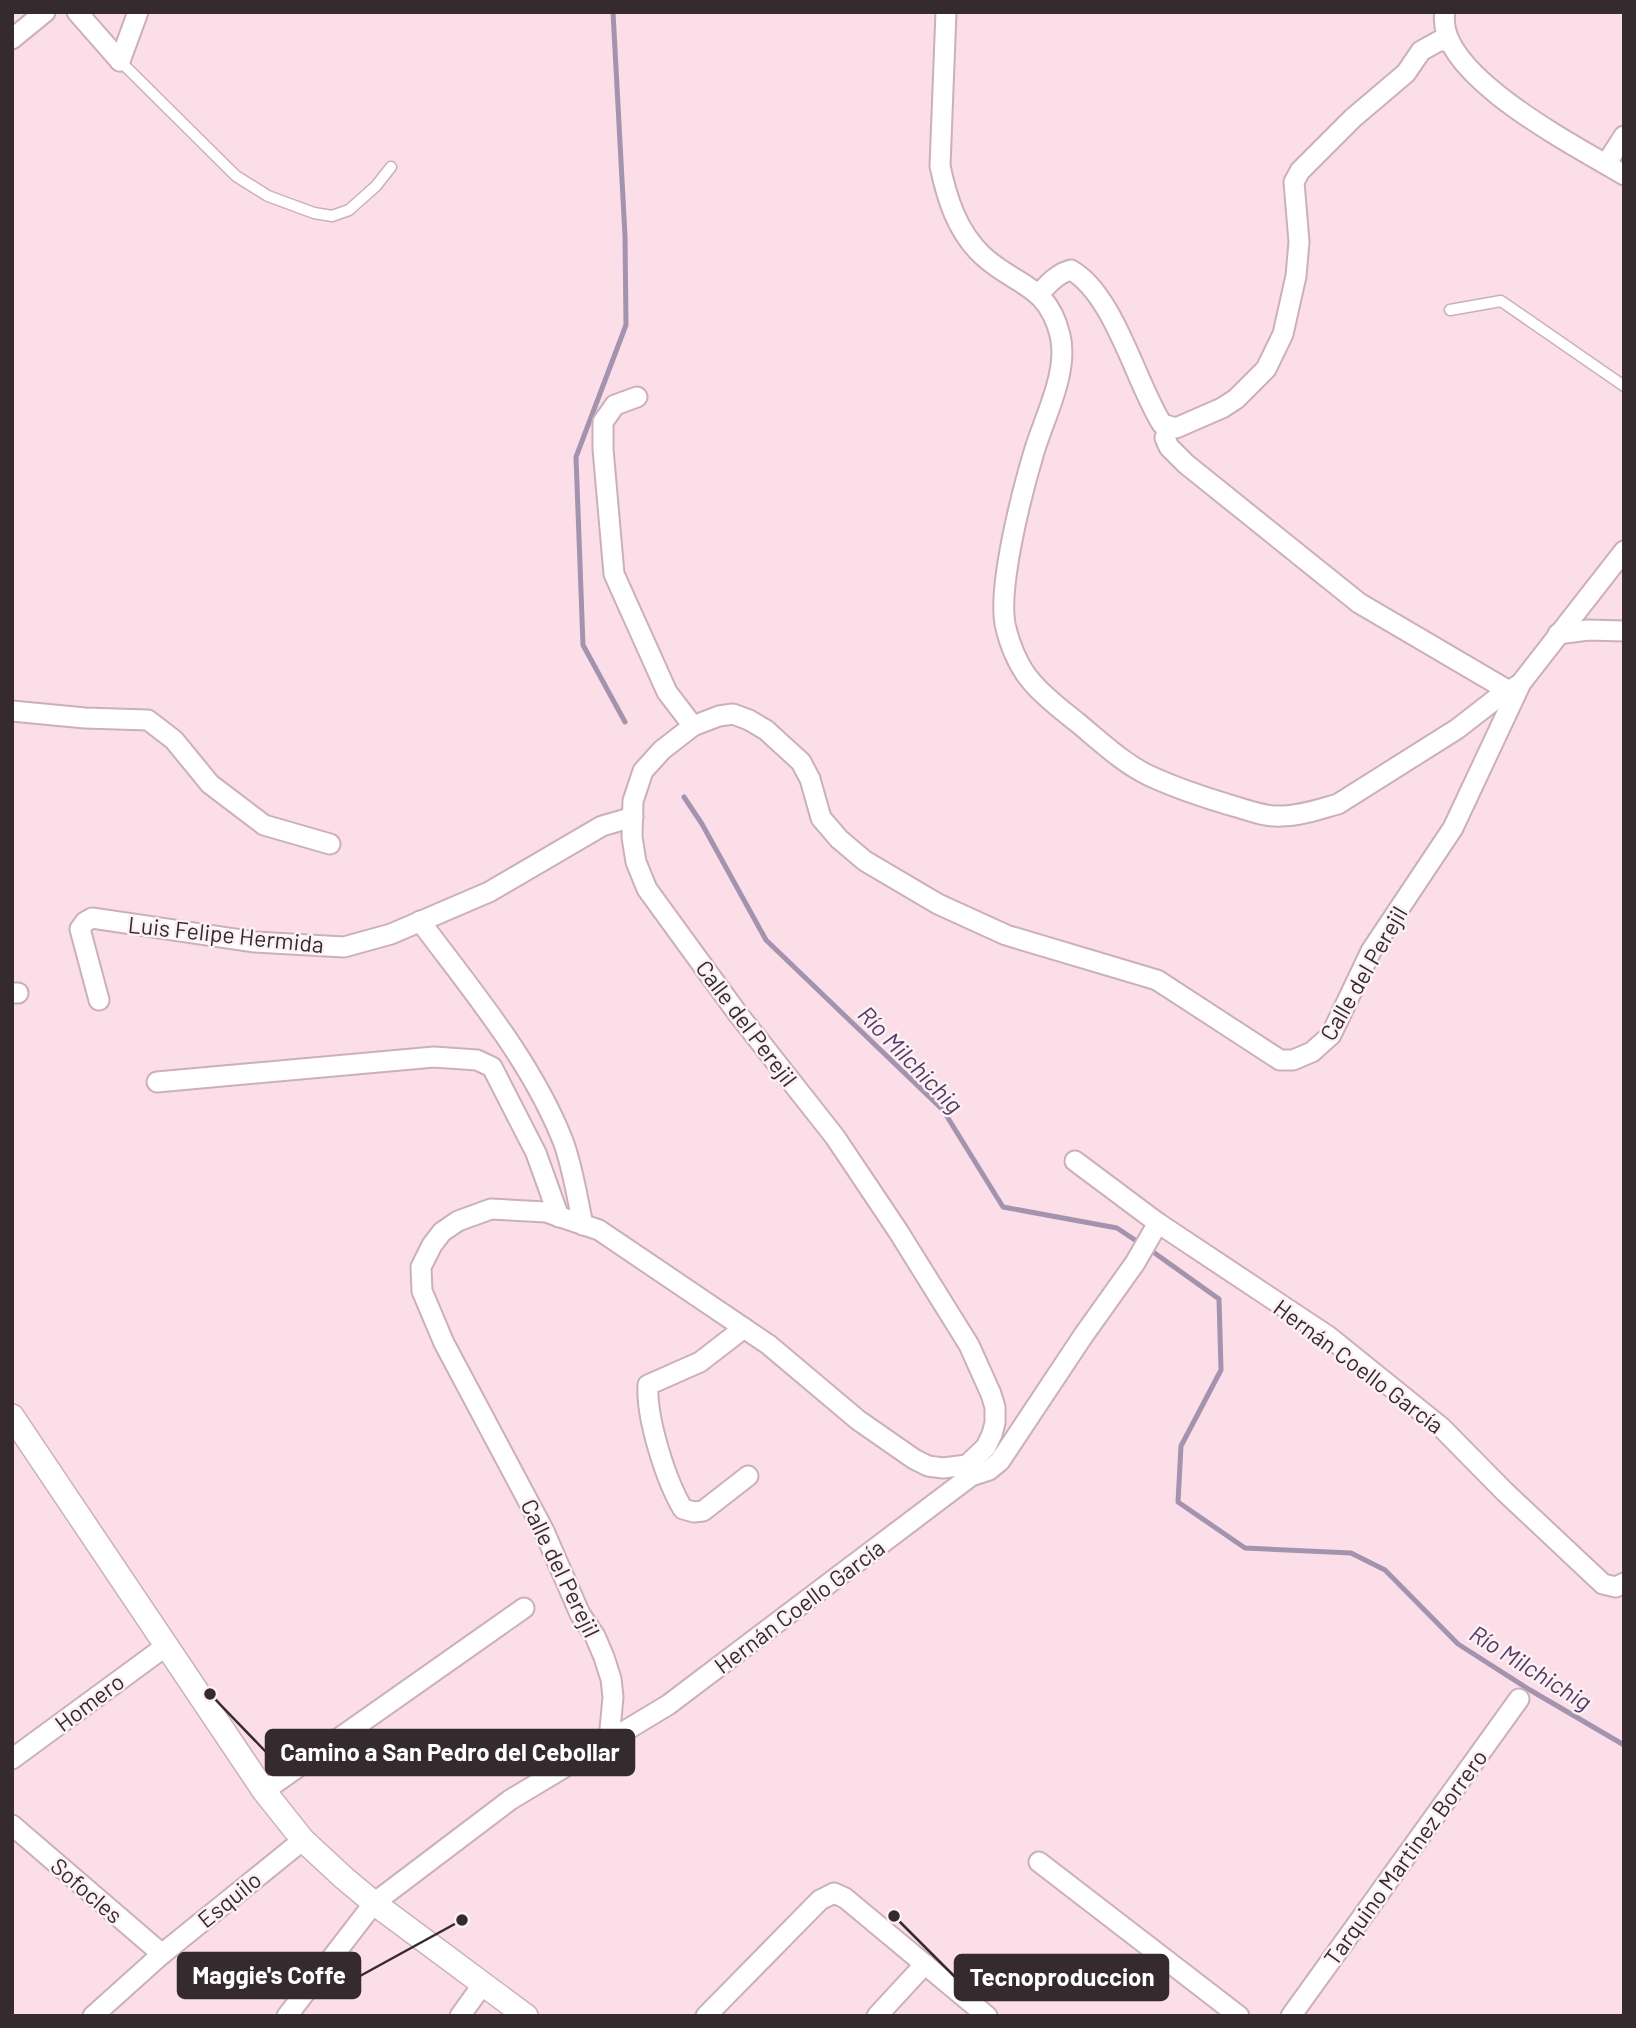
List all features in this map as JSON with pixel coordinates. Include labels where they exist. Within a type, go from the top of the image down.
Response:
[{"type":"street","points":[[12,39],[46,12]]},
{"type":"street","points":[[77,12],[120,61],[138,12]]},
{"type":"street","points":[[946,12],[940,166],[946,190],[958,224],[970,241],[1001,270],[1039,294],[1052,309],[1061,338],[1060,376],[1033,453],[1004,590],[1005,623],[1015,655],[1030,680],[1052,702],[1138,771],[1185,792],[1261,814],[1280,816],[1338,804],[1457,729],[1515,687],[1359,603],[1186,464],[1168,447],[1165,438],[1168,428]]},
{"type":"street","points":[[1444,12],[1447,41],[1467,68],[1519,112],[1624,175]]},
{"type":"street","points":[[1039,294],[1066,271],[1071,270],[1096,293],[1162,425],[1168,428],[1184,425],[1227,405],[1266,369],[1283,334],[1296,276],[1298,242],[1294,182],[1300,171],[1353,118],[1406,73],[1421,51],[1439,41],[1447,41]]},
{"type":"street","points":[[1606,164],[1624,136]]},
{"type":"street","points":[[637,397],[615,405],[603,422],[614,573],[667,692],[693,726]]},
{"type":"street","name":"Calle del Perejil","points":[[609,1740],[613,1697],[604,1657],[595,1636],[580,1614],[544,1531],[444,1343],[422,1291],[421,1267],[442,1232],[458,1222],[492,1209],[546,1212],[599,1230],[769,1345],[858,1420],[914,1460],[928,1466],[969,1471],[986,1447],[995,1423],[995,1407],[991,1394],[968,1345],[898,1231],[835,1137],[738,1014],[647,889],[636,862],[632,837],[634,801],[643,771],[662,750],[693,726],[719,716],[733,714],[766,730],[801,762],[810,779],[821,818],[866,861],[938,904],[1006,935],[1157,980],[1280,1060],[1286,1061],[1312,1052],[1331,1035],[1371,951],[1453,828],[1515,687],[1624,551]]},
{"type":"street","points":[[1559,634],[1588,630],[1624,631]]},
{"type":"street","points":[[12,711],[85,718],[148,720],[174,740],[210,784],[264,825],[330,844]]},
{"type":"street","name":"Luis Felipe Hermida","points":[[99,1000],[80,929],[92,918],[255,942],[344,947],[391,934],[489,892],[602,825],[633,817]]},
{"type":"street","points":[[420,921],[524,1063],[563,1141],[583,1225]]},
{"type":"street","points":[[157,1082],[433,1057],[477,1060],[492,1067],[502,1084],[536,1153],[559,1217]]},
{"type":"street","name":"Hernán Coello García","points":[[1075,1161],[1153,1229],[1328,1336],[1442,1428],[1504,1491],[1603,1584],[1616,1587],[1624,1583]]},
{"type":"street","name":"Hernán Coello García","points":[[287,2016],[374,1903],[510,1800],[668,1705],[969,1471],[989,1470],[1000,1461],[1135,1263],[1153,1229]]},
{"type":"street","points":[[744,1328],[700,1362],[648,1385],[647,1403],[671,1490],[683,1509],[704,1511],[748,1476]]},
{"type":"street","points":[[12,1416],[264,1791],[303,1840],[374,1903],[526,2016]]},
{"type":"street","points":[[264,1791],[524,1608]]},
{"type":"street","name":"Homero","points":[[12,1759],[166,1646]]},
{"type":"street","name":"Tarquino Martinez Borrero","points":[[1291,2016],[1519,1699]]},
{"type":"street","name":"Sofocles","points":[[12,1825],[162,1954]]},
{"type":"street","name":"Esquilo","points":[[93,2016],[162,1954],[303,1840]]},
{"type":"street","points":[[1039,1862],[1239,2016]]},
{"type":"street","points":[[706,2016],[820,1900],[834,1894],[845,1898],[987,2016]]},
{"type":"street","points":[[877,2016],[925,1964]]},
{"type":"street","points":[[460,2016],[482,1984]]},
{"type":"lane","points":[[120,61],[236,176],[268,196],[314,213],[332,216],[349,210],[376,186],[391,167]]},
{"type":"lane","points":[[1450,310],[1501,301],[1624,386]]},
{"type":"waterway","points":[[613,12],[625,236],[626,325],[576,457],[583,645],[625,722]]},
{"type":"waterway","name":"Río Milchichig","points":[[684,797],[702,824],[766,940],[943,1110],[1003,1207],[1117,1228],[1141,1244]]},
{"type":"waterway","name":"Río Milchichig","points":[[1149,1249],[1219,1299],[1221,1370],[1181,1446],[1178,1502],[1245,1548],[1351,1553],[1385,1570],[1458,1644],[1624,1745]]},
{"type":"place","name":"Camino a San Pedro del Cebollar","points":[[210,1694]]},
{"type":"place","name":"Tecnoproduccion","points":[[894,1916]]},
{"type":"place","name":"Maggie's Coffe","points":[[462,1920]]}]
